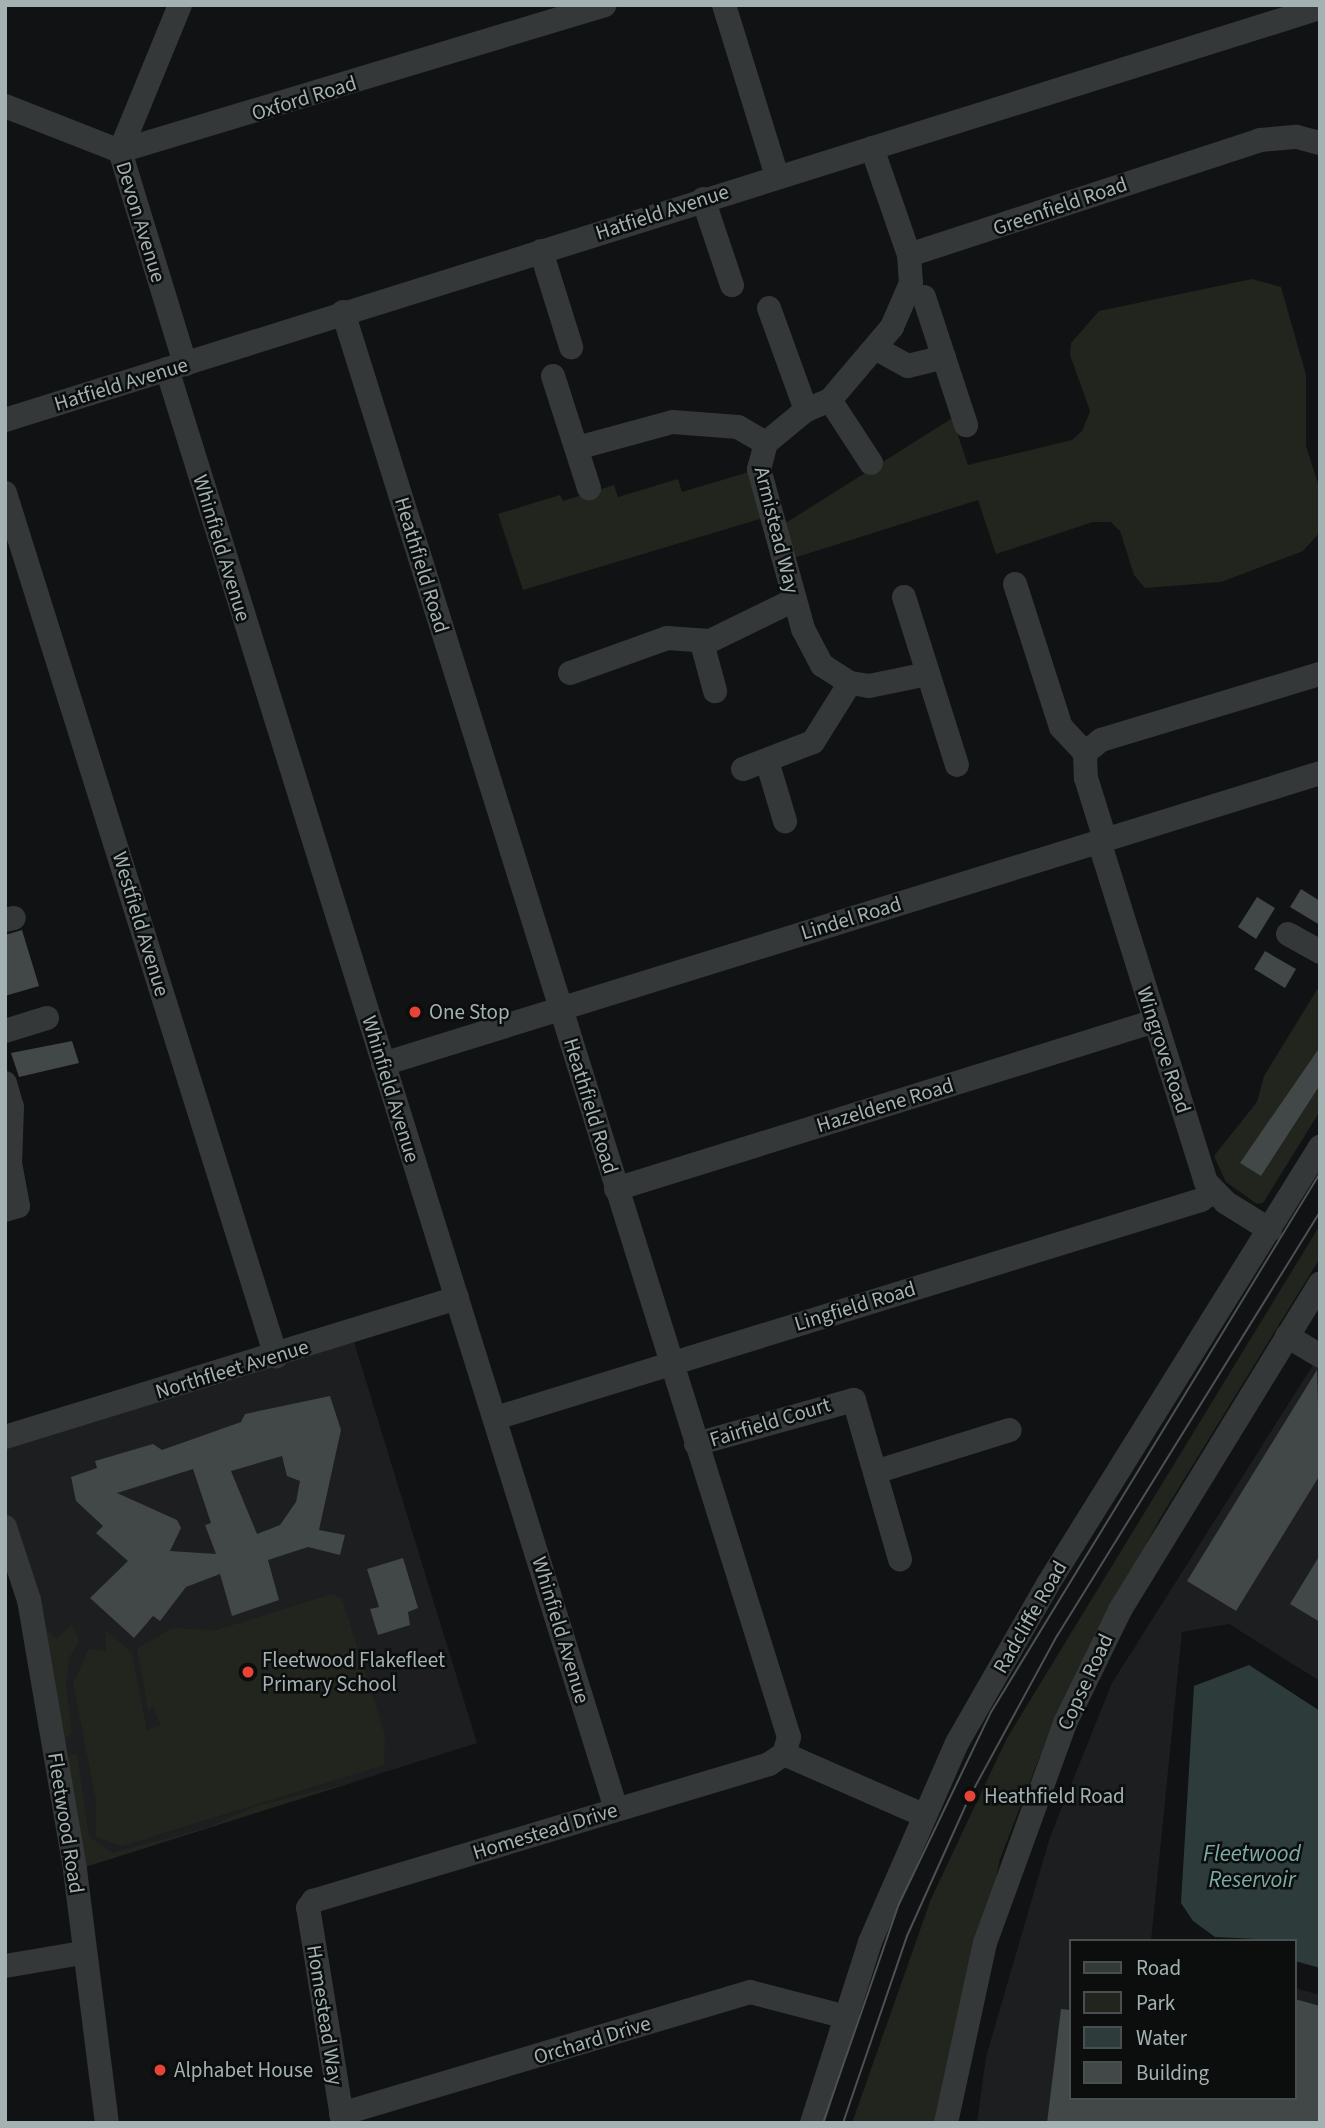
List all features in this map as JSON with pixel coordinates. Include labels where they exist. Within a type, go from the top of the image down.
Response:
[{"type":"street","name":"Devon Avenue","points":[[176,367],[120,151],[180,5]]},
{"type":"street","name":"Oxford Road","points":[[120,151],[605,5]]},
{"type":"street","points":[[724,5],[777,176]]},
{"type":"street","name":"Hatfield Avenue","points":[[5,420],[703,199],[1320,8]]},
{"type":"street","points":[[5,106],[120,151]]},
{"type":"street","name":"Greenfield Road","points":[[909,255],[1260,139],[1297,137],[1320,143]]},
{"type":"street","points":[[872,148],[909,255]]},
{"type":"street","points":[[703,199],[732,285]]},
{"type":"street","points":[[541,251],[571,347]]},
{"type":"street","name":"Armistead Way","points":[[850,683],[812,652],[794,600],[759,468],[766,443],[806,410],[830,400],[877,349],[906,298],[909,255]]},
{"type":"street","points":[[924,297],[966,425]]},
{"type":"street","points":[[769,308],[806,410]]},
{"type":"street","name":"Heathfield Road","points":[[342,313],[789,1737],[783,1754]]},
{"type":"street","points":[[877,349],[908,366],[944,357]]},
{"type":"street","name":"Whinfield Avenue","points":[[176,367],[383,1064],[496,1418],[616,1809]]},
{"type":"street","points":[[553,376],[589,488]]},
{"type":"street","points":[[830,400],[871,463]]},
{"type":"street","points":[[577,448],[673,422],[738,427],[766,443]]},
{"type":"street","name":"Westfield Avenue","points":[[5,493],[276,1356]]},
{"type":"street","points":[[1015,584],[1061,727],[1085,753],[1086,778],[1102,840]]},
{"type":"street","points":[[904,597],[957,765]]},
{"type":"street","points":[[570,673],[667,638],[702,643],[794,600]]},
{"type":"street","points":[[702,643],[715,691]]},
{"type":"street","points":[[743,769],[813,741],[850,683],[884,685],[928,674]]},
{"type":"street","points":[[1085,753],[1101,740],[1320,674]]},
{"type":"street","points":[[767,761],[785,821]]},
{"type":"street","name":"Lindel Road","points":[[383,1064],[1320,773]]},
{"type":"street","name":"Wingrove Road","points":[[1102,840],[1155,1021],[1212,1192]]},
{"type":"street","points":[[1288,934],[1320,953]]},
{"type":"street","points":[[5,1031],[47,1018]]},
{"type":"street","name":"Hazeldene Road","points":[[616,1189],[1155,1021]]},
{"type":"street","points":[[5,1083],[12,1107],[9,1163],[12,1208]]},
{"type":"street","name":"Radcliffe Road","points":[[812,2123],[843,2016],[923,1815],[957,1743],[1048,1584],[1320,1147]]},
{"type":"street","points":[[1212,1192],[1270,1230]]},
{"type":"street","name":"Lingfield Road","points":[[496,1418],[1201,1200],[1212,1192]]},
{"type":"street","name":"Copse Road","points":[[946,2123],[985,1943],[1065,1723],[1120,1610],[1320,1283]]},
{"type":"street","name":"Northfleet Avenue","points":[[5,1437],[276,1356],[457,1298]]},
{"type":"street","points":[[1287,1336],[1320,1356]]},
{"type":"street","name":"Fairfield Court","points":[[696,1444],[854,1400],[900,1559]]},
{"type":"street","points":[[875,1472],[1010,1430]]},
{"type":"street","name":"Fleetwood Road","points":[[5,1527],[29,1600],[75,1870],[82,1953],[107,2123]]},
{"type":"street","points":[[783,1754],[923,1815]]},
{"type":"street","name":"Homestead Drive","points":[[308,1908],[313,1901],[769,1763],[783,1754]]},
{"type":"street","name":"Homestead Way","points":[[308,1908],[342,2118]]},
{"type":"street","points":[[5,1966],[82,1953]]},
{"type":"street","name":"Orchard Drive","points":[[342,2118],[750,1992],[843,2016]]},
{"type":"shaded area","name":"Fleetwood Flakefleet Primary School","points":[[351,1332],[477,1743],[75,1870],[5,1527],[5,1437]]},
{"type":"shaded area","points":[[1320,1354],[1320,1681],[1229,1624],[1182,1632],[1151,1939],[1070,1939],[1070,2100],[1297,2100],[1297,1989],[1320,1995],[1320,2123],[977,2123],[986,2057],[1050,1837],[1112,1683]]},
{"type":"green space","points":[[1252,279],[1281,287],[1306,375],[1306,446],[1320,490],[1320,532],[1303,551],[1221,582],[1145,588],[1134,575],[1120,531],[1111,522],[1093,522],[996,554],[978,500],[784,561],[776,529],[962,412],[957,432],[968,465],[1072,440],[1082,431],[1090,411],[1070,355],[1071,343],[1099,311]]},
{"type":"green space","points":[[759,469],[773,515],[523,590],[498,514],[560,495],[563,501],[614,485],[618,497],[678,479],[682,492]]},
{"type":"green space","points":[[1320,985],[1320,1111],[1263,1203],[1257,1204],[1226,1182],[1214,1156],[1257,1102],[1264,1076]]},
{"type":"green space","points":[[1320,1225],[1320,1258],[1159,1520],[1050,1730],[1000,1859],[946,2123],[852,2123],[931,1899],[1007,1738]]},
{"type":"green space","points":[[332,1594],[342,1599],[385,1735],[384,1765],[122,1846],[96,1837],[96,1801],[73,1683],[89,1649],[106,1651],[106,1630],[132,1653],[147,1730],[160,1725],[154,1708],[148,1710],[137,1649],[172,1628],[217,1630]]},
{"type":"green space","points":[[72,1625],[79,1641],[69,1658],[66,1686],[72,1733],[63,1740],[42,1628],[57,1638]]},
{"type":"green space","points":[[77,1754],[89,1837],[113,1853],[209,1827],[256,1806],[354,1782],[82,1868],[68,1756]]},
{"type":"water","name":"Fleetwood Reservoir","points":[[1249,1665],[1320,1711],[1320,1968],[1297,1962],[1297,1939],[1215,1937],[1193,1921],[1181,1903],[1194,1686]]},
{"type":"building","points":[[1301,889],[1320,901],[1320,925],[1290,907]]},
{"type":"building","points":[[1257,897],[1275,908],[1256,939],[1238,927]]},
{"type":"building","points":[[22,930],[39,986],[5,996],[5,935]]},
{"type":"building","points":[[1265,951],[1296,969],[1285,988],[1254,969]]},
{"type":"building","points":[[72,1041],[79,1063],[19,1077],[11,1053]]},
{"type":"building","points":[[1320,1047],[1320,1085],[1261,1176],[1240,1163]]},
{"type":"building","points":[[1317,1370],[1320,1475],[1236,1611],[1187,1581]]},
{"type":"building","points":[[330,1396],[341,1430],[319,1530],[345,1535],[340,1555],[308,1547],[268,1560],[279,1600],[232,1616],[220,1574],[186,1587],[160,1621],[153,1616],[134,1638],[90,1598],[128,1561],[96,1533],[103,1526],[76,1501],[71,1477],[97,1468],[95,1461],[153,1444],[162,1450],[241,1422],[245,1414]],"holes":[[[282,1456],[287,1476],[300,1481],[296,1502],[280,1525],[257,1534],[231,1471]],[[193,1469],[211,1523],[205,1525],[216,1554],[170,1551],[181,1528],[177,1520],[117,1493]]]},
{"type":"building","points":[[1320,1555],[1320,1622],[1290,1604]]},
{"type":"building","points":[[403,1558],[418,1608],[408,1612],[410,1625],[378,1635],[370,1609],[379,1607],[367,1569]]},
{"type":"building","points":[[1297,2000],[1320,2006],[1320,2123],[1047,2123],[1061,2009],[1070,2010],[1070,2100],[1297,2100]]},
{"type":"tram line","points":[[823,2123],[899,1904],[991,1712],[1320,1173]]},
{"type":"tram line","points":[[843,2123],[907,1936],[970,1796],[1057,1636],[1320,1211]]},
{"type":"place","name":"One Stop","points":[[415,1012]]},
{"type":"place","name":"Fleetwood Flakefleet Primary School","points":[[248,1672]]},
{"type":"place","name":"Heathfield Road","points":[[970,1796]]},
{"type":"place","name":"Alphabet House","points":[[160,2070]]}]
